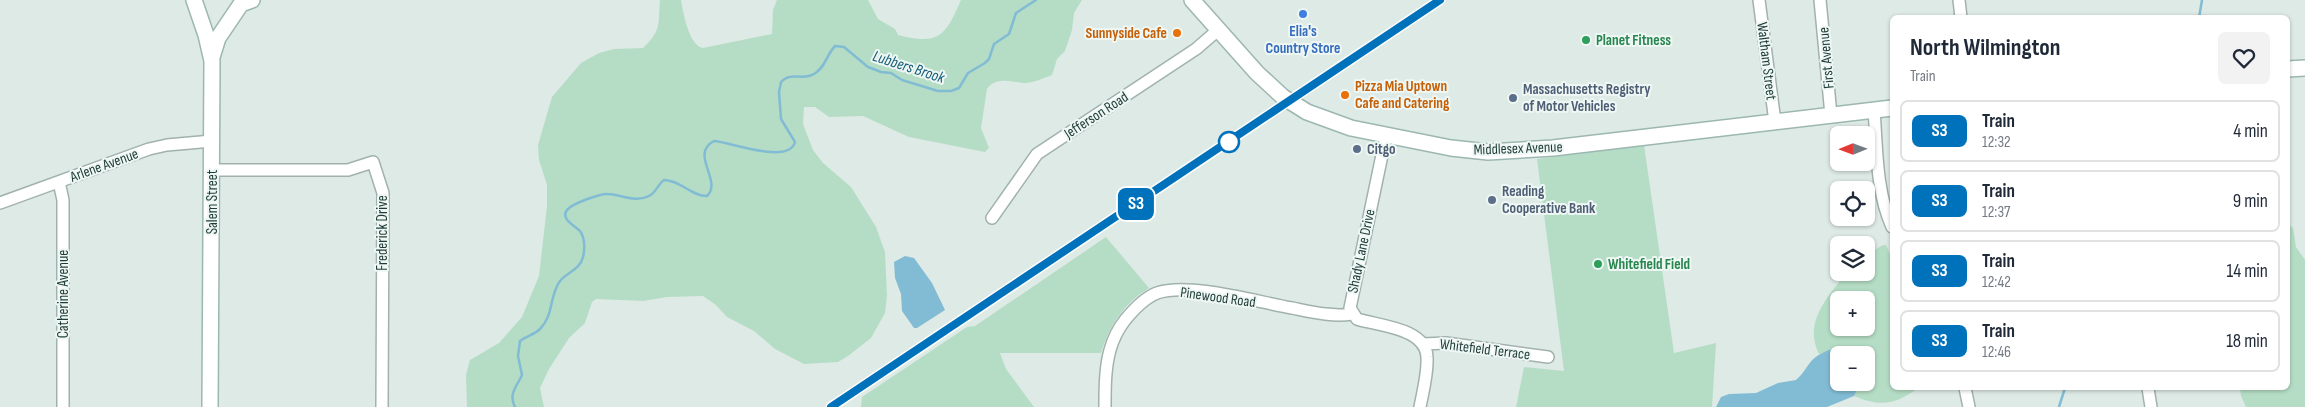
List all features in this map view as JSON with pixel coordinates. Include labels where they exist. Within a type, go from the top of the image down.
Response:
[{"type":"main road","name":"Salem Street","points":[[194,0],[212,61],[210,407]]},
{"type":"main road","name":"Middlesex Avenue","points":[[1192,0],[1268,84],[1311,114],[1343,126],[1386,136],[1460,149],[1508,152],[1554,148],[1890,108]]},
{"type":"main road","points":[[212,61],[218,38],[241,1]]},
{"type":"main road","points":[[2290,69],[2305,68]]},
{"type":"street","name":"Waltham Street","points":[[1759,0],[1775,122]]},
{"type":"street","name":"First Avenue","points":[[1820,0],[1831,115]]},
{"type":"street","points":[[1959,0],[1961,15]]},
{"type":"street","name":"Jefferson Road","points":[[992,218],[1037,154],[1196,49],[1218,30]]},
{"type":"street","points":[[1874,110],[1880,188],[1890,222]]},
{"type":"street","name":"Shady Lane Drive","points":[[1386,136],[1350,301],[1352,314],[1357,319],[1412,335],[1424,344]]},
{"type":"street","name":"Arlene Avenue","points":[[0,203],[149,149],[167,145],[212,141]]},
{"type":"street","name":"Frederick Drive","points":[[212,170],[346,170],[373,162],[383,193],[382,407]]},
{"type":"street","name":"Catherine Avenue","points":[[59,182],[63,200],[64,407]]},
{"type":"street","name":"Pinewood Road","points":[[1105,407],[1108,360],[1112,342],[1131,312],[1140,303],[1155,294],[1173,290],[1190,290],[1315,313],[1340,316],[1352,314]]},
{"type":"street","name":"Whitefield Terrace","points":[[1424,344],[1446,343],[1548,357]]},
{"type":"street","points":[[1420,407],[1427,362],[1424,344]]},
{"type":"street","points":[[1965,390],[1969,407]]},
{"type":"street","points":[[2148,390],[2151,407]]},
{"type":"green space","points":[[660,0],[681,0],[690,35],[698,46],[703,48],[772,34],[773,10],[777,0],[868,0],[878,19],[895,29],[898,35],[923,39],[932,38],[945,30],[961,0],[1082,0],[1074,13],[1072,30],[1065,51],[1057,59],[1052,75],[1027,83],[999,81],[987,89],[981,128],[989,148],[985,152],[909,137],[863,116],[829,117],[815,107],[804,107],[803,124],[813,150],[823,163],[851,187],[876,227],[885,252],[887,296],[885,313],[871,338],[848,356],[838,362],[804,364],[775,349],[754,331],[727,317],[716,305],[703,296],[667,297],[643,301],[596,299],[592,302],[585,323],[569,338],[549,369],[540,388],[544,407],[467,407],[466,375],[470,360],[499,343],[522,317],[539,276],[547,206],[547,185],[539,160],[538,145],[552,97],[581,63],[599,53],[614,49],[643,48],[649,42],[658,26]]},
{"type":"green space","points":[[1644,145],[1674,353],[1716,343],[1712,407],[1516,407],[1524,367],[1564,371],[1537,159]]},
{"type":"green space","points":[[2290,226],[2293,228],[2296,247],[2305,260],[2305,407],[2246,407],[2240,390],[2290,390]]},
{"type":"green space","points":[[1106,237],[1149,288],[1132,301],[1119,316],[1108,334],[1101,353],[1000,353],[1006,369],[1034,407],[861,407],[862,397],[967,327],[975,326]]},
{"type":"green space","points":[[1886,245],[1890,254],[1890,390],[1915,390],[1902,398],[1887,403],[1872,402],[1854,396],[1856,391],[1875,391],[1875,346],[1830,346],[1830,352],[1819,354],[1814,331],[1816,321],[1820,310],[1830,294],[1830,336],[1875,336],[1875,291],[1832,291],[1840,281],[1875,281],[1875,250]]},
{"type":"water","points":[[905,256],[914,258],[932,283],[945,310],[917,328],[914,328],[902,311],[901,294],[895,278],[894,262]]},
{"type":"water","points":[[1830,350],[1830,391],[1856,391],[1854,396],[1827,407],[1716,407],[1721,397],[1729,394],[1756,393],[1778,383],[1796,380],[1812,360]]},
{"type":"waterway","name":"Lubbers Brook","points":[[515,407],[512,398],[522,375],[518,356],[520,341],[538,331],[544,324],[560,281],[579,265],[583,257],[584,244],[582,234],[566,219],[565,215],[569,208],[588,199],[605,194],[634,199],[644,198],[653,193],[664,180],[675,182],[696,194],[707,196],[711,190],[711,183],[705,153],[707,146],[714,141],[771,152],[782,152],[790,149],[795,142],[781,119],[779,92],[781,82],[793,76],[806,77],[814,74],[821,68],[835,46],[844,47],[868,67],[881,72],[891,73],[902,80],[938,91],[951,91],[959,88],[968,73],[989,59],[994,44],[1009,34],[1016,13],[1036,0]]},
{"type":"waterway","points":[[2200,15],[2202,0]]},
{"type":"waterway","points":[[2059,407],[2064,390]]},
{"type":"railway","points":[[831,407],[1440,0]]},
{"type":"train","name":"S3","points":[[831,407],[1440,0]]},
{"type":"place","name":"Elia's Country Store","points":[[1303,14]]},
{"type":"place","name":"Sunnyside Cafe","points":[[1177,33]]},
{"type":"place","name":"Planet Fitness","points":[[1586,40]]},
{"type":"place","name":"Pizza Mia Uptown Cafe and Catering","points":[[1345,95]]},
{"type":"place","name":"Massachusetts Registry of Motor Vehicles","points":[[1513,98]]},
{"type":"place","name":"Citgo","points":[[1357,149]]},
{"type":"place","name":"Reading Cooperative Bank","points":[[1492,200]]},
{"type":"place","name":"Whitefield Field","points":[[1598,264]]}]
